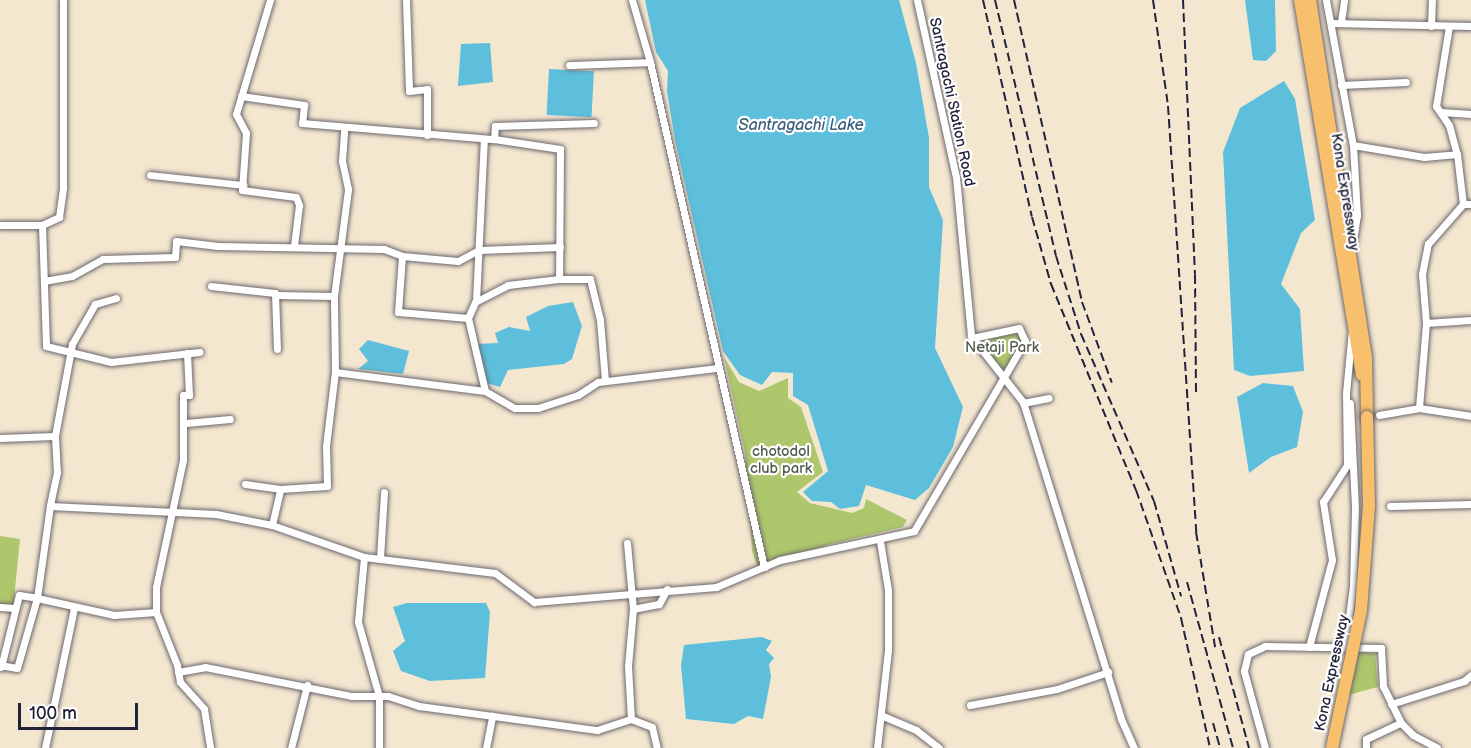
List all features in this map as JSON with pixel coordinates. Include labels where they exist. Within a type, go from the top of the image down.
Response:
[{"type":"highway","name":"Kona Expressway","points":[[1300,0],[1316,70],[1366,358],[1369,506],[1361,610],[1332,748]]},
{"type":"highway","name":"Kona Expressway","points":[[1310,0],[1313,55]]},
{"type":"highway","name":"Kona Expressway","points":[[1316,70],[1353,327],[1366,388]]},
{"type":"street","points":[[0,225],[42,225],[60,217],[63,187],[63,0]]},
{"type":"street","points":[[270,0],[236,114],[246,133],[242,190],[296,197],[299,206],[294,246]]},
{"type":"street","points":[[406,0],[409,91],[427,89],[427,135]]},
{"type":"street","points":[[632,0],[650,62],[764,567]]},
{"type":"street","name":"Santragachi Station Road","points":[[917,0],[956,177],[965,312],[972,338],[1023,403],[1134,748]]},
{"type":"street","points":[[1326,0],[1353,145],[1357,215],[1350,258]]},
{"type":"street","points":[[1341,22],[1344,0]]},
{"type":"street","points":[[1431,26],[1432,0]]},
{"type":"street","points":[[1330,23],[1471,26]]},
{"type":"street","points":[[1419,408],[1426,323],[1422,274],[1428,244],[1467,204],[1457,154],[1441,112],[1436,106],[1437,88],[1449,26]]},
{"type":"street","points":[[568,64],[650,62]]},
{"type":"street","points":[[1341,85],[1406,82]]},
{"type":"street","points":[[241,96],[304,105],[302,123],[344,129],[494,139],[560,149],[559,279]]},
{"type":"street","points":[[1441,112],[1471,114]]},
{"type":"street","points":[[494,139],[495,126],[594,123]]},
{"type":"street","points":[[245,484],[280,489],[327,486],[326,446],[335,372],[334,296],[348,189],[342,160],[344,129]]},
{"type":"street","points":[[484,139],[476,301],[468,318],[485,391]]},
{"type":"street","points":[[1353,145],[1424,157],[1457,154]]},
{"type":"street","points":[[150,175],[243,185]]},
{"type":"street","points":[[42,225],[44,341],[46,346],[111,362],[199,352]]},
{"type":"street","points":[[44,281],[72,276],[103,259],[175,257],[176,241],[218,246],[294,246],[341,251],[384,249],[402,256],[458,261],[479,250],[560,247]]},
{"type":"street","points":[[402,256],[398,312],[468,318]]},
{"type":"street","points":[[476,301],[508,285],[559,279],[590,279],[600,320],[604,381]]},
{"type":"street","points":[[211,286],[276,295],[334,296]]},
{"type":"street","points":[[276,295],[277,349]]},
{"type":"street","points":[[116,298],[95,304],[70,353],[55,436],[57,472],[37,598],[17,668],[0,666],[19,595],[37,598],[74,608],[114,615],[156,612]]},
{"type":"street","points":[[1426,323],[1471,320]]},
{"type":"street","points":[[1309,647],[1332,560],[1323,502],[1347,465],[1347,349],[1353,327]]},
{"type":"street","points":[[50,506],[216,514],[272,525],[364,558],[380,558],[495,573],[534,602],[630,595],[667,589],[716,587],[764,567],[823,550],[880,541],[914,531],[1022,348],[1024,332],[1019,328],[972,338]]},
{"type":"street","points":[[187,353],[189,395],[183,395],[186,423],[183,460],[156,587],[156,612],[178,672],[190,696],[204,709],[210,748]]},
{"type":"street","points":[[335,372],[485,391],[515,408],[538,408],[578,395],[604,381],[718,368]]},
{"type":"street","points":[[1345,647],[1353,586],[1355,507],[1347,383]]},
{"type":"street","points":[[1023,403],[1049,398]]},
{"type":"street","points":[[1379,414],[1419,408],[1471,416]]},
{"type":"street","points":[[186,423],[230,419]]},
{"type":"street","points":[[0,438],[55,436]]},
{"type":"street","points":[[272,525],[280,489]]},
{"type":"street","points":[[380,558],[384,492]]},
{"type":"street","points":[[1390,506],[1471,504]]},
{"type":"street","points":[[877,748],[883,716],[888,590],[880,541]]},
{"type":"street","points":[[627,543],[633,609],[628,666],[631,719]]},
{"type":"street","points":[[364,558],[357,622],[378,696],[379,748]]},
{"type":"street","points":[[633,609],[659,604],[667,589]]},
{"type":"street","points":[[0,607],[15,608]]},
{"type":"street","points":[[45,748],[74,608]]},
{"type":"street","points":[[1265,748],[1244,671],[1248,654],[1266,646],[1381,648],[1383,686],[1401,723],[1413,735],[1437,748]]},
{"type":"street","points":[[178,672],[205,667],[307,685],[352,696],[378,696],[492,716],[597,730],[631,719],[651,727],[657,748]]},
{"type":"street","points":[[970,705],[1057,689],[1108,672]]},
{"type":"street","points":[[1391,704],[1464,681],[1471,675]]},
{"type":"street","points":[[291,748],[307,685]]},
{"type":"street","points":[[486,748],[492,716]]},
{"type":"street","points":[[883,716],[916,730],[939,748]]},
{"type":"street","points":[[1366,748],[1366,739],[1401,723]]},
{"type":"green space","name":"Netaji Park","points":[[1019,328],[1025,341],[1004,376],[974,338]]},
{"type":"green space","name":"chotodol club park","points":[[724,357],[739,382],[759,391],[788,378],[788,398],[801,407],[823,472],[797,492],[810,503],[852,513],[864,508],[866,499],[907,520],[903,527],[830,544],[758,570],[752,550],[745,452]]},
{"type":"green space","points":[[0,536],[20,539],[13,609],[0,608]]},
{"type":"green space","points":[[1356,651],[1375,654],[1378,687],[1348,695]]},
{"type":"water","name":"Santragachi Lake","points":[[645,0],[899,0],[916,63],[929,138],[929,187],[943,220],[935,348],[963,407],[953,447],[929,488],[915,500],[866,485],[859,506],[840,509],[831,502],[812,501],[803,492],[828,471],[808,405],[793,396],[793,373],[772,372],[762,385],[740,375],[723,351],[675,140],[667,91],[668,71],[656,52]]},
{"type":"water","points":[[1245,0],[1275,0],[1276,51],[1266,61],[1253,60]]},
{"type":"water","points":[[490,43],[493,82],[458,86],[461,44]]},
{"type":"water","points":[[549,69],[594,71],[592,117],[547,115]]},
{"type":"water","points":[[1284,81],[1295,99],[1315,220],[1301,233],[1281,284],[1300,309],[1304,371],[1250,376],[1234,370],[1223,152],[1240,108]]},
{"type":"water","points":[[573,302],[582,326],[572,359],[564,364],[508,370],[500,387],[479,381],[476,344],[498,343],[495,333],[509,327],[530,331],[526,317],[548,306]]},
{"type":"water","points":[[368,340],[409,351],[403,374],[358,369],[368,361],[359,349]]},
{"type":"water","points":[[1263,383],[1293,386],[1303,412],[1297,447],[1271,457],[1249,473],[1237,397]]},
{"type":"water","points":[[407,603],[486,603],[490,612],[485,678],[430,681],[401,671],[393,651],[405,641],[393,607]]},
{"type":"water","points":[[762,637],[772,641],[766,650],[774,658],[769,664],[771,677],[763,719],[748,716],[734,724],[686,719],[681,665],[684,645]]},
{"type":"railway","points":[[983,0],[1032,217],[1051,284],[1136,490],[1181,618],[1210,748]]},
{"type":"railway","points":[[995,0],[1056,256],[1081,334],[1154,501],[1181,596]]},
{"type":"railway","points":[[1014,0],[1082,302],[1112,383]]},
{"type":"railway","points":[[1153,0],[1168,106],[1196,532],[1215,647]]},
{"type":"railway","points":[[1183,0],[1195,275],[1196,393]]},
{"type":"railway","points":[[1187,582],[1233,748]]},
{"type":"railway","points":[[1219,637],[1249,748]]},
{"type":"railway","points":[[1213,723],[1220,748]]}]
